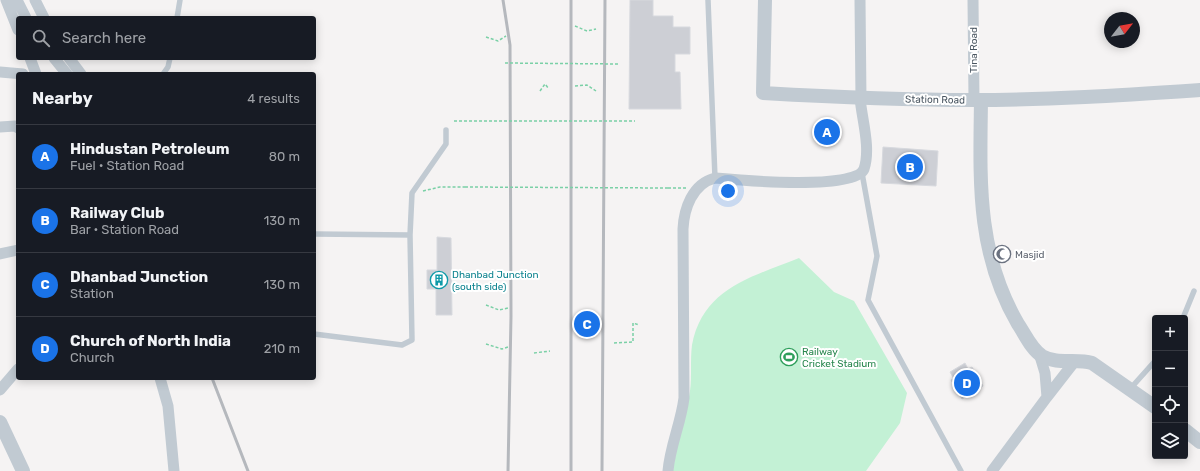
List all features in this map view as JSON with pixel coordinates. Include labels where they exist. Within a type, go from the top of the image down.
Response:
[{"type":"street","points":[[6,0],[16,25]]},
{"type":"street","points":[[17,0],[25,16]]},
{"type":"street","points":[[35,0],[43,16]]},
{"type":"street","name":"Station Road","points":[[765,0],[763,93],[860,98],[977,100],[1088,97],[1200,90]]},
{"type":"street","points":[[668,471],[672,444],[682,413],[684,398],[684,216],[693,194],[706,182],[715,178],[818,182],[849,180],[862,173],[866,150],[860,98],[860,0]]},
{"type":"street","name":"Tina Road","points":[[973,0],[977,100]]},
{"type":"street","points":[[31,60],[35,72]]},
{"type":"street","points":[[56,60],[65,72]]},
{"type":"street","points":[[70,60],[80,72]]},
{"type":"street","points":[[0,72],[16,73]]},
{"type":"street","points":[[977,100],[982,199],[991,262],[1000,289],[1025,336],[1039,353],[1052,360],[1092,363],[1152,405]]},
{"type":"street","points":[[0,127],[16,127]]},
{"type":"street","points":[[0,254],[16,250]]},
{"type":"street","points":[[1039,353],[1044,373],[1046,397]]},
{"type":"street","points":[[992,471],[1046,397],[1075,361]]},
{"type":"street","points":[[0,390],[16,371]]},
{"type":"street","points":[[161,380],[168,406],[174,471]]},
{"type":"street","points":[[0,422],[23,471]]},
{"type":"street","points":[[1188,432],[1200,442]]},
{"type":"lane","points":[[177,16],[180,0]]},
{"type":"lane","points":[[708,0],[715,178]]},
{"type":"lane","points":[[164,72],[168,67],[170,60]]},
{"type":"lane","points":[[316,334],[402,346],[412,340],[410,236],[412,193],[433,165],[446,144],[446,130]]},
{"type":"lane","points":[[862,173],[877,256],[868,300],[961,471]]},
{"type":"lane","points":[[316,234],[410,236]]},
{"type":"lane","points":[[1184,315],[1194,291]]},
{"type":"lane","points":[[1130,389],[1152,364]]},
{"type":"path","points":[[575,26],[587,31],[596,29]]},
{"type":"path","points":[[486,37],[498,41],[506,36]]},
{"type":"path","points":[[505,63],[618,64]]},
{"type":"path","points":[[540,91],[545,84],[549,89]]},
{"type":"path","points":[[575,86],[587,85],[596,91]]},
{"type":"path","points":[[454,121],[635,121]]},
{"type":"path","points":[[412,193],[440,187],[690,188]]},
{"type":"path","points":[[486,305],[499,310],[508,308]]},
{"type":"path","points":[[614,344],[633,342],[633,323],[639,325]]},
{"type":"path","points":[[486,344],[502,349],[508,347]]},
{"type":"path","points":[[534,353],[550,352]]},
{"type":"green space","name":"Railway Cricket Stadium","points":[[799,258],[834,292],[854,301],[907,393],[900,423],[866,471],[673,471],[676,451],[690,391],[692,345],[698,326],[707,310],[718,297],[732,287],[747,279]]},
{"type":"building","points":[[630,0],[653,0],[653,16],[673,16],[673,27],[690,27],[690,54],[675,54],[675,72],[680,72],[681,109],[629,109]]},
{"type":"building","points":[[883,147],[938,151],[936,186],[881,183]]},
{"type":"building","name":"Dhanbad Junction (south side)","points":[[437,237],[451,238],[452,315],[436,315],[436,289],[427,289],[427,270],[437,270]]},
{"type":"building","name":"Masjid","points":[[1005,246],[1009,260],[1001,262],[998,248]]},
{"type":"building","points":[[965,363],[968,369],[972,367],[983,386],[962,399],[951,380],[954,379],[950,372]]},
{"type":"railway","points":[[503,0],[510,45],[511,316],[508,471]]},
{"type":"railway","points":[[571,0],[571,471]]},
{"type":"railway","points":[[602,471],[605,0]]},
{"type":"railway","points":[[213,380],[248,471]]},
{"type":"place","name":"Hindustan Petroleum","points":[[827,132]]},
{"type":"place","name":"Railway Club","points":[[910,167]]},
{"type":"place","name":"Masjid","points":[[1002,254]]},
{"type":"place","name":"Dhanbad Junction (south side)","points":[[439,280]]},
{"type":"place","name":"Dhanbad Junction","points":[[587,324]]},
{"type":"place","name":"Railway Cricket Stadium","points":[[789,357]]},
{"type":"place","name":"Church of North India","points":[[967,383]]}]
